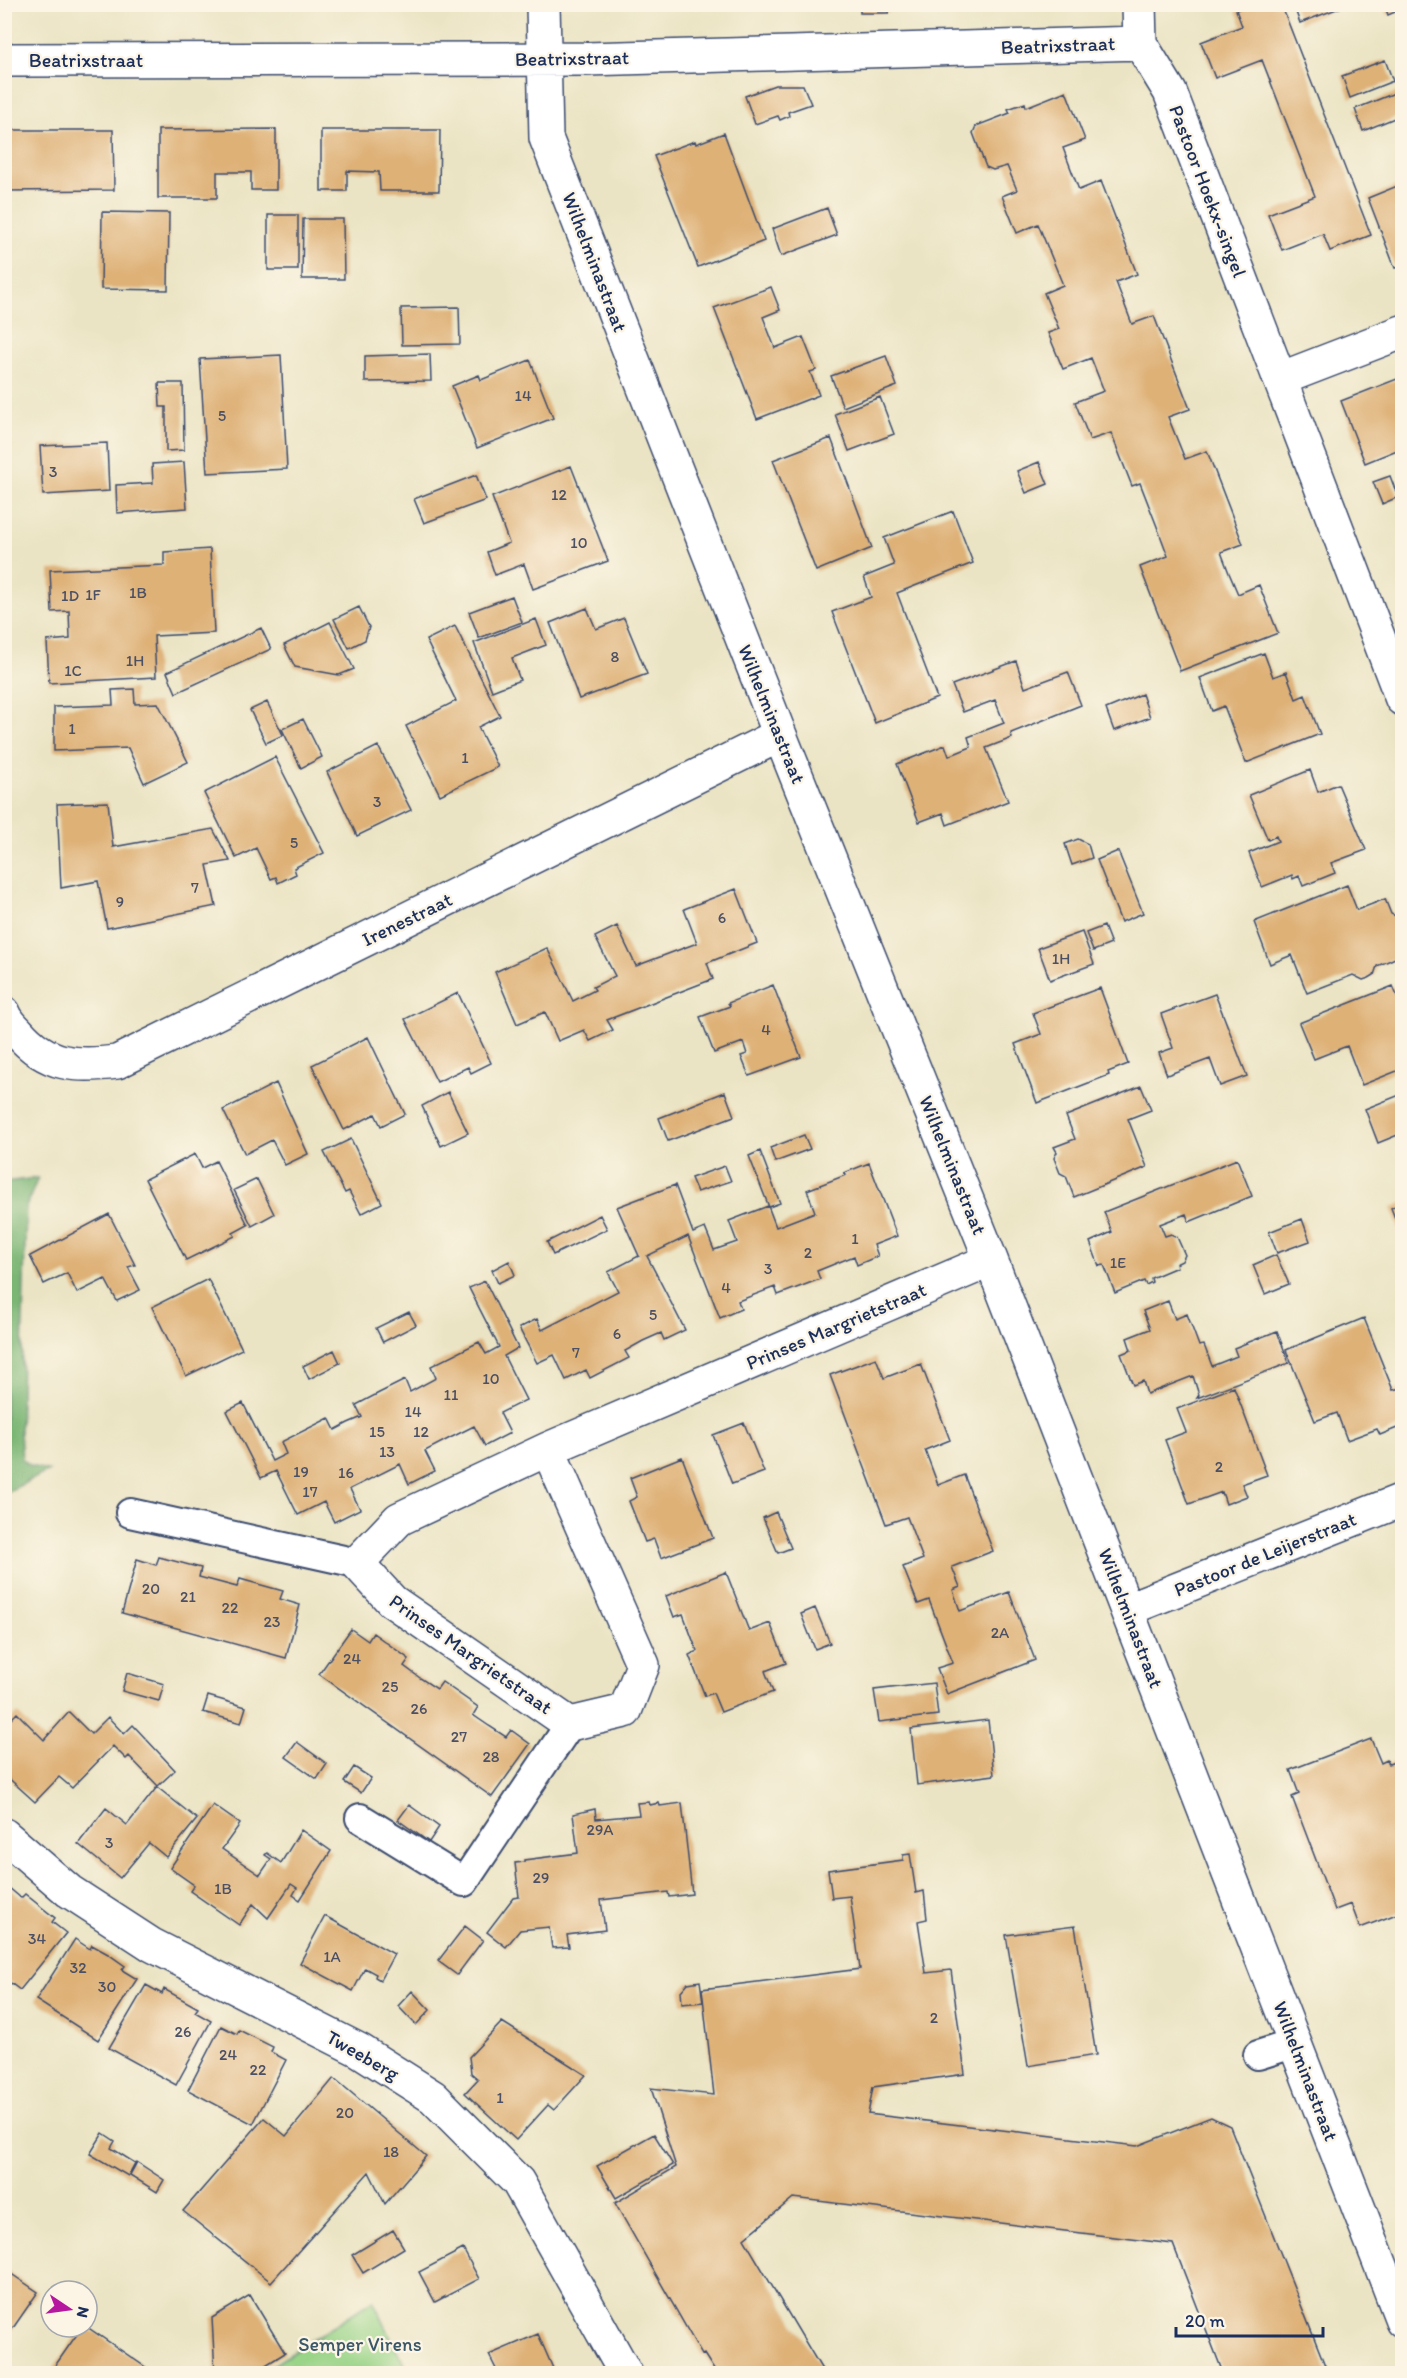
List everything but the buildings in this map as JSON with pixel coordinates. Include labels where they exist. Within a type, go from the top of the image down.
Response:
[{"type":"street","name":"Wilhelminastraat","points":[[543,4],[546,138],[780,735],[991,1260],[1128,1609],[1402,2320]]},
{"type":"street","points":[[1139,4],[1140,43]]},
{"type":"street","name":"Beatrixstraat","points":[[4,60],[543,59],[1140,43]]},
{"type":"street","name":"Pastoor Hoekx-singel","points":[[1140,43],[1170,92],[1402,699]]},
{"type":"street","points":[[1280,380],[1402,332]]},
{"type":"street","name":"Irenestraat","points":[[4,1013],[6,1019],[29,1046],[56,1061],[85,1066],[117,1062],[780,735]]},
{"type":"street","name":"Prinses Margrietstraat","points":[[548,1449],[643,1665],[625,1711],[570,1724],[392,1601],[357,1563],[399,1519],[548,1449],[991,1260]]},
{"type":"street","name":"Pastoor de Leijerstraat","points":[[1128,1609],[1402,1500]]},
{"type":"street","name":"Tweeberg","points":[[4,1835],[69,1891],[152,1945],[359,2050],[433,2097],[518,2182],[626,2373]]},
{"type":"lane","points":[[130,1513],[357,1563]]},
{"type":"lane","name":"Prinses Margrietstraat","points":[[360,1818],[464,1882],[570,1724]]},
{"type":"lane","points":[[1258,2055],[1296,2043]]},
{"type":"green space","points":[[38,1178],[26,1207],[20,1433],[22,1459],[31,1466],[49,1471],[5,1493],[5,1182]]},
{"type":"green space","name":"Semper Virens","points":[[373,2300],[408,2373],[261,2373]]}]
